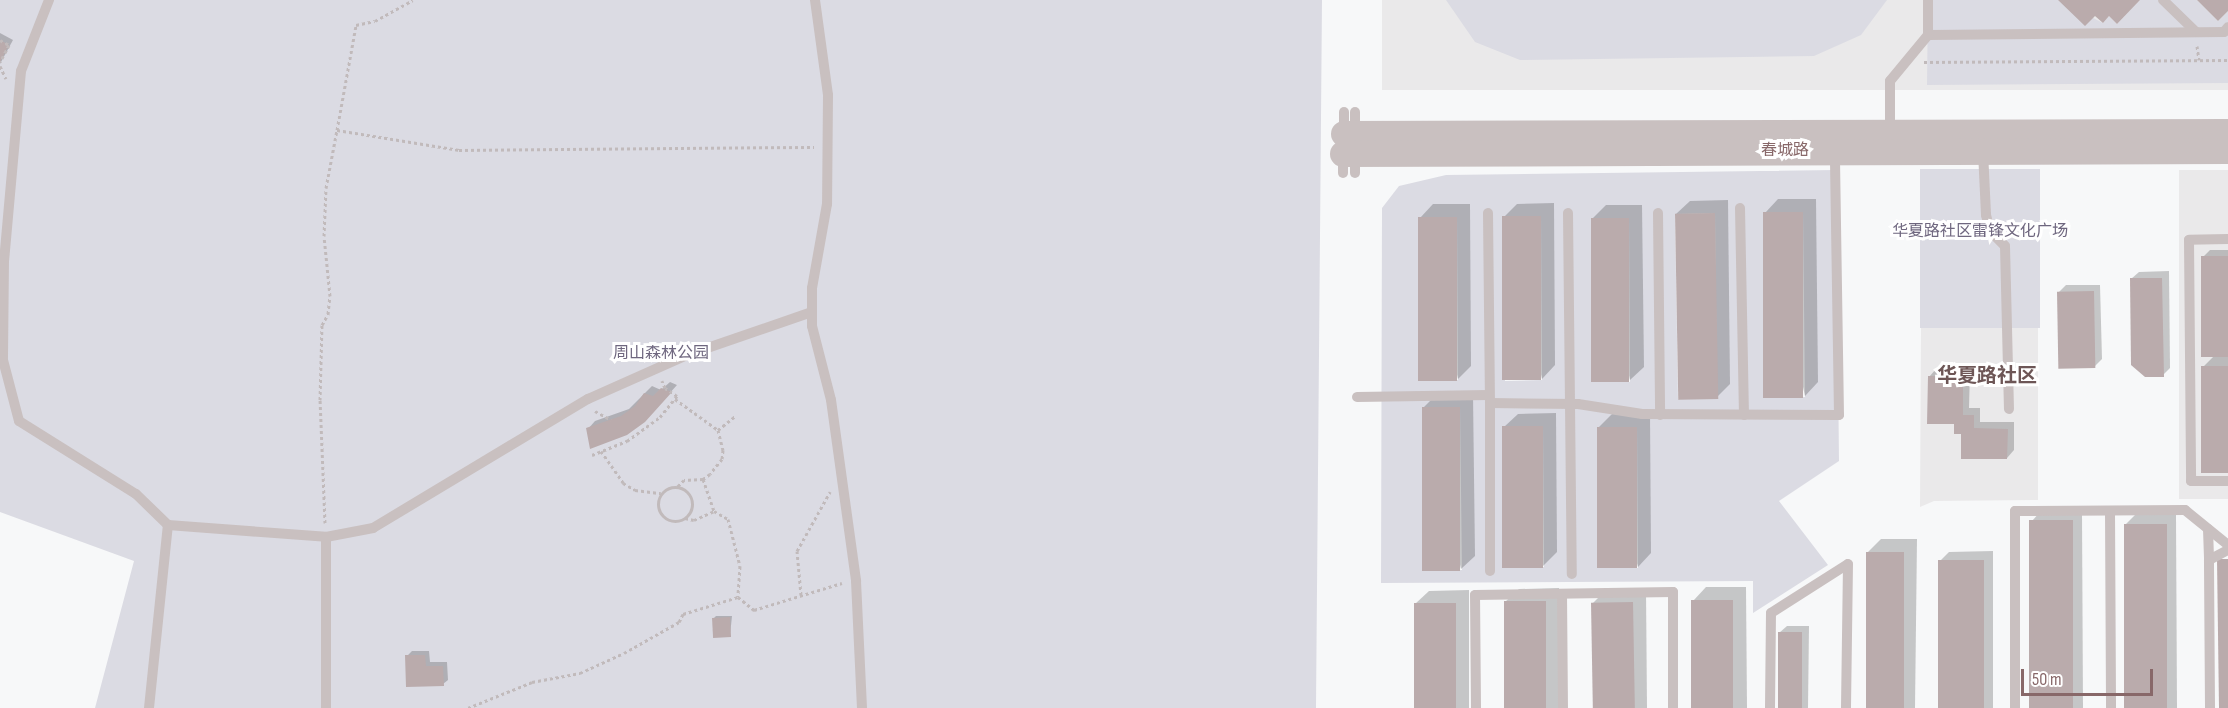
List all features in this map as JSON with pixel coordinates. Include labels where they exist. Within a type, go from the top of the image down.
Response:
[{"type":"street","name":"春城路","points":[[1984,142],[2228,132]]},
{"type":"street","name":"春城路","points":[[1890,142],[1835,151],[1349,143],[1890,142],[1984,142],[2228,151]]},
{"type":"lane","points":[[50,0],[21,72],[4,260],[3,360],[19,422],[136,494],[168,525],[326,537],[373,528],[588,399],[658,368],[812,312]]},
{"type":"lane","points":[[815,0],[828,95],[828,147],[827,204],[812,288],[812,312],[831,400],[856,578],[862,708]]},
{"type":"lane","points":[[1890,142],[1890,81],[1928,35],[1928,0]]},
{"type":"lane","points":[[2163,0],[2196,32]]},
{"type":"lane","points":[[1928,35],[2224,32],[2228,27]]},
{"type":"lane","points":[[1984,142],[1986,215],[1990,231],[2006,246],[2009,409]]},
{"type":"lane","points":[[1357,397],[1490,399],[1571,404],[1660,415],[1839,415],[1835,151]]},
{"type":"lane","points":[[1740,208],[1744,415]]},
{"type":"lane","points":[[1488,213],[1490,571]]},
{"type":"lane","points":[[1568,213],[1572,574]]},
{"type":"lane","points":[[1658,213],[1660,415]]},
{"type":"lane","points":[[2228,239],[2189,240],[2191,481],[2228,481]]},
{"type":"lane","points":[[2015,708],[2015,511],[2185,510],[2228,545]]},
{"type":"lane","points":[[2110,511],[2111,708]]},
{"type":"lane","points":[[149,708],[168,525]]},
{"type":"lane","points":[[2208,529],[2210,708]]},
{"type":"lane","points":[[326,537],[326,708]]},
{"type":"lane","points":[[2209,560],[2228,550]]},
{"type":"lane","points":[[1770,708],[1771,613],[1848,564],[1846,708]]},
{"type":"lane","points":[[1476,708],[1475,595],[1672,592],[1673,708]]},
{"type":"lane","points":[[1562,594],[1563,708]]},
{"type":"path","points":[[326,537],[320,400],[322,325],[328,314],[330,296],[324,236],[326,188],[356,25],[375,21],[413,0]]},
{"type":"path","points":[[0,40],[9,45],[0,62]]},
{"type":"path","points":[[1906,62],[2228,60]]},
{"type":"path","points":[[337,130],[459,150],[828,147]]},
{"type":"path","points":[[601,451],[623,483],[635,490],[662,494],[676,488],[684,480],[703,479],[722,459],[718,430],[675,399],[672,389],[665,388],[658,368]]},
{"type":"path","points":[[592,455],[643,429],[675,399]]},
{"type":"path","points":[[718,430],[735,416]]},
{"type":"path","points":[[801,595],[797,551],[841,471]]},
{"type":"path","points":[[703,479],[714,511]]},
{"type":"path","points":[[676,488],[691,498],[692,509],[685,518]]},
{"type":"path","points":[[662,494],[658,504],[661,514],[675,521],[685,518],[694,520],[714,511],[725,514],[734,531],[740,566],[738,597]]},
{"type":"path","points":[[738,597],[754,610],[856,578]]},
{"type":"path","points":[[468,708],[532,682],[580,673],[624,653],[679,622],[683,614],[738,597]]},
{"type":"shaded area","points":[[1382,0],[2228,0],[2228,90],[1382,90]]},
{"type":"shaded area","points":[[2179,170],[2228,170],[2228,499],[2179,499]]},
{"type":"shaded area","points":[[1921,328],[2038,328],[2038,500],[1934,501],[1920,507]]},
{"type":"green space","name":"周山森林公园","points":[[0,0],[1322,0],[1316,708],[95,708],[134,561],[0,512]]},
{"type":"green space","points":[[1446,0],[1887,0],[1861,35],[1814,56],[1520,60],[1475,42]]},
{"type":"green space","points":[[1928,0],[2058,0],[2103,23],[2109,16],[2117,24],[2140,0],[2197,0],[2218,21],[2228,11],[2228,83],[1927,85]]},
{"type":"green space","name":"华夏路社区雷锋文化广场","points":[[1920,169],[2040,169],[2040,328],[1920,328]]},
{"type":"green space","points":[[1836,170],[1839,461],[1779,501],[1828,565],[1753,613],[1753,581],[1381,583],[1382,208],[1399,186],[1446,175]],"holes":[[[1763,212],[1803,212],[1805,397],[1766,398]],[[1715,213],[1717,398],[1678,399],[1675,214]],[[1541,216],[1542,380],[1505,381],[1502,217]],[[1457,217],[1458,380],[1420,381],[1418,218]],[[1591,218],[1629,218],[1630,382],[1592,382]],[[1460,407],[1462,570],[1424,571],[1422,408]],[[1543,426],[1544,567],[1503,568]],[[1597,427],[1637,427],[1638,568],[1598,568]]]},
{"type":"building","points":[[2058,0],[2140,0],[2117,24],[2109,16],[2103,23],[2095,16],[2085,26]]},
{"type":"building","points":[[2197,0],[2228,0],[2228,11],[2218,21]]},
{"type":"building","points":[[0,40],[9,45],[0,62]]},
{"type":"building","points":[[1763,212],[1803,212],[1803,398],[1763,398]]},
{"type":"building","points":[[1715,213],[1718,399],[1678,400],[1675,214]]},
{"type":"building","points":[[1502,216],[1541,216],[1541,380],[1502,380]]},
{"type":"building","points":[[1418,217],[1457,217],[1457,381],[1418,381]]},
{"type":"building","points":[[1591,218],[1629,218],[1629,382],[1591,382]]},
{"type":"building","points":[[2201,256],[2228,256],[2228,357],[2201,357]]},
{"type":"building","points":[[2130,278],[2162,278],[2164,377],[2145,377],[2131,365]]},
{"type":"building","points":[[2094,291],[2095,368],[2058,369],[2057,292]]},
{"type":"building","points":[[2201,366],[2228,366],[2228,473],[2201,473]]},
{"type":"building","points":[[1928,376],[1963,376],[1963,415],[1974,415],[1974,428],[2008,429],[2007,459],[1961,459],[1961,434],[1954,434],[1954,424],[1927,424]]},
{"type":"building","points":[[661,388],[672,392],[645,422],[627,435],[590,449],[586,428],[621,416],[635,406],[644,393],[653,396]]},
{"type":"building","points":[[1422,407],[1460,407],[1460,571],[1422,571]]},
{"type":"building","points":[[1502,426],[1543,426],[1543,568],[1502,568]]},
{"type":"building","points":[[1597,427],[1637,427],[1637,568],[1597,568]]},
{"type":"building","points":[[2029,520],[2073,520],[2073,708],[2029,708]]},
{"type":"building","points":[[2124,524],[2167,524],[2167,708],[2124,708]]},
{"type":"building","points":[[1866,552],[1904,552],[1904,708],[1866,708]]},
{"type":"building","points":[[2217,559],[2228,559],[2228,708],[2219,708]]},
{"type":"building","points":[[1938,560],[1984,560],[1984,708],[1938,708]]},
{"type":"building","points":[[1691,600],[1733,600],[1733,708],[1691,708]]},
{"type":"building","points":[[1504,601],[1546,601],[1546,708],[1504,708]]},
{"type":"building","points":[[1633,602],[1635,708],[1593,708],[1591,603]]},
{"type":"building","points":[[1414,603],[1456,603],[1456,708],[1414,708]]},
{"type":"building","points":[[730,617],[731,637],[713,638],[712,618]]},
{"type":"building","points":[[1778,632],[1802,632],[1802,708],[1778,708]]},
{"type":"building","points":[[405,655],[425,655],[426,666],[443,666],[444,686],[406,687]]},
{"type":"district","name":"华夏路社区","points":[[1987,376]]}]
